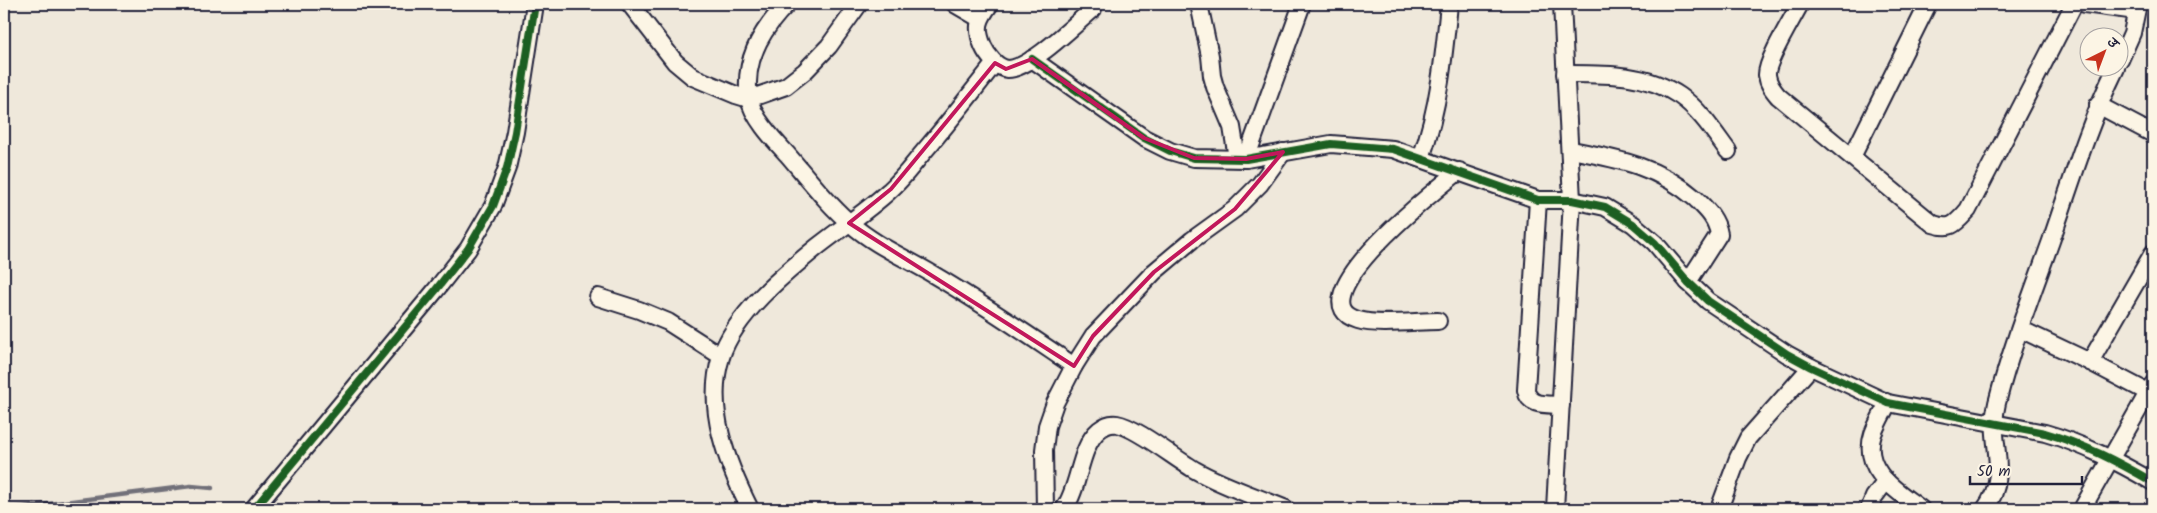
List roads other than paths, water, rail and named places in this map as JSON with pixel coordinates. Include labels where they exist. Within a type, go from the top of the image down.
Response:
[{"type":"street","points":[[254,509],[435,291],[468,249],[493,206],[507,168],[515,132],[535,4]]},
{"type":"street","points":[[630,4],[675,62],[693,77],[749,99],[763,96],[786,86],[805,72],[828,46],[859,4]]},
{"type":"street","points":[[787,4],[773,18],[758,39],[750,66],[749,99],[759,119],[778,144],[849,223],[874,242],[980,303],[1074,366]]},
{"type":"street","points":[[955,4],[979,18]]},
{"type":"street","points":[[990,4],[979,18],[978,31],[983,47],[995,63],[1006,69],[1018,67],[1032,59],[1054,43],[1093,9]]},
{"type":"street","points":[[1199,4],[1210,56],[1213,82],[1232,127],[1242,159]]},
{"type":"street","points":[[1242,159],[1302,4]]},
{"type":"street","points":[[1421,158],[1431,130],[1441,81],[1449,4]]},
{"type":"street","points":[[1555,509],[1572,200],[1571,150],[1562,4]]},
{"type":"street","points":[[1800,4],[1770,63],[1767,74],[1770,86],[1778,96],[1933,224],[1944,228],[1955,224],[1968,210],[2074,4]]},
{"type":"street","points":[[1852,157],[1928,4]]},
{"type":"street","points":[[2085,4],[2137,7],[2130,38]]},
{"type":"street","points":[[1032,59],[1144,138],[1170,151],[1194,158],[1242,159],[1313,146],[1356,145],[1393,149],[1538,200],[1572,200],[1605,207],[1634,224],[1655,243],[1688,282],[1708,301],[1787,354],[1811,367],[1888,403],[1995,423],[2069,440],[2110,458],[2153,482]]},
{"type":"street","points":[[750,509],[738,485],[721,438],[714,392],[721,356],[733,331],[754,305],[817,247],[891,189],[945,126],[995,63]]},
{"type":"street","points":[[1565,74],[1609,74],[1635,77],[1659,84],[1681,97],[1704,120],[1728,151]]},
{"type":"street","points":[[1985,509],[1996,487],[1999,465],[1995,423],[1996,404],[2020,329],[2098,106],[2111,78]]},
{"type":"street","points":[[2098,106],[2153,134]]},
{"type":"street","points":[[1571,150],[1623,160],[1659,173],[1684,189],[1709,211],[1717,224],[1719,234],[1688,282]]},
{"type":"street","points":[[1045,509],[1044,450],[1047,426],[1055,403],[1074,366],[1093,336],[1154,272],[1192,240],[1235,209],[1260,184],[1284,152]]},
{"type":"street","points":[[1438,321],[1373,322],[1357,320],[1347,314],[1342,306],[1341,296],[1352,273],[1374,246],[1398,222],[1459,171]]},
{"type":"street","points":[[1538,200],[1526,390],[1527,396],[1532,401],[1561,405]]},
{"type":"street","points":[[2090,362],[2153,254]]},
{"type":"street","points":[[598,297],[639,310],[668,322],[721,356]]},
{"type":"street","points":[[2020,329],[2152,390],[2110,458],[2082,509]]},
{"type":"street","points":[[1719,509],[1738,458],[1748,438],[1811,367]]},
{"type":"street","points":[[1888,403],[1873,435],[1870,452],[1875,468],[1886,481],[1921,509]]},
{"type":"street","points":[[1064,509],[1073,494],[1090,442],[1098,431],[1108,425],[1117,424],[1133,431],[1214,480],[1286,509]]},
{"type":"street","points":[[1869,509],[1874,497],[1886,481]]},
{"type":"waterway","points":[[9,509],[191,486],[212,488]]}]
